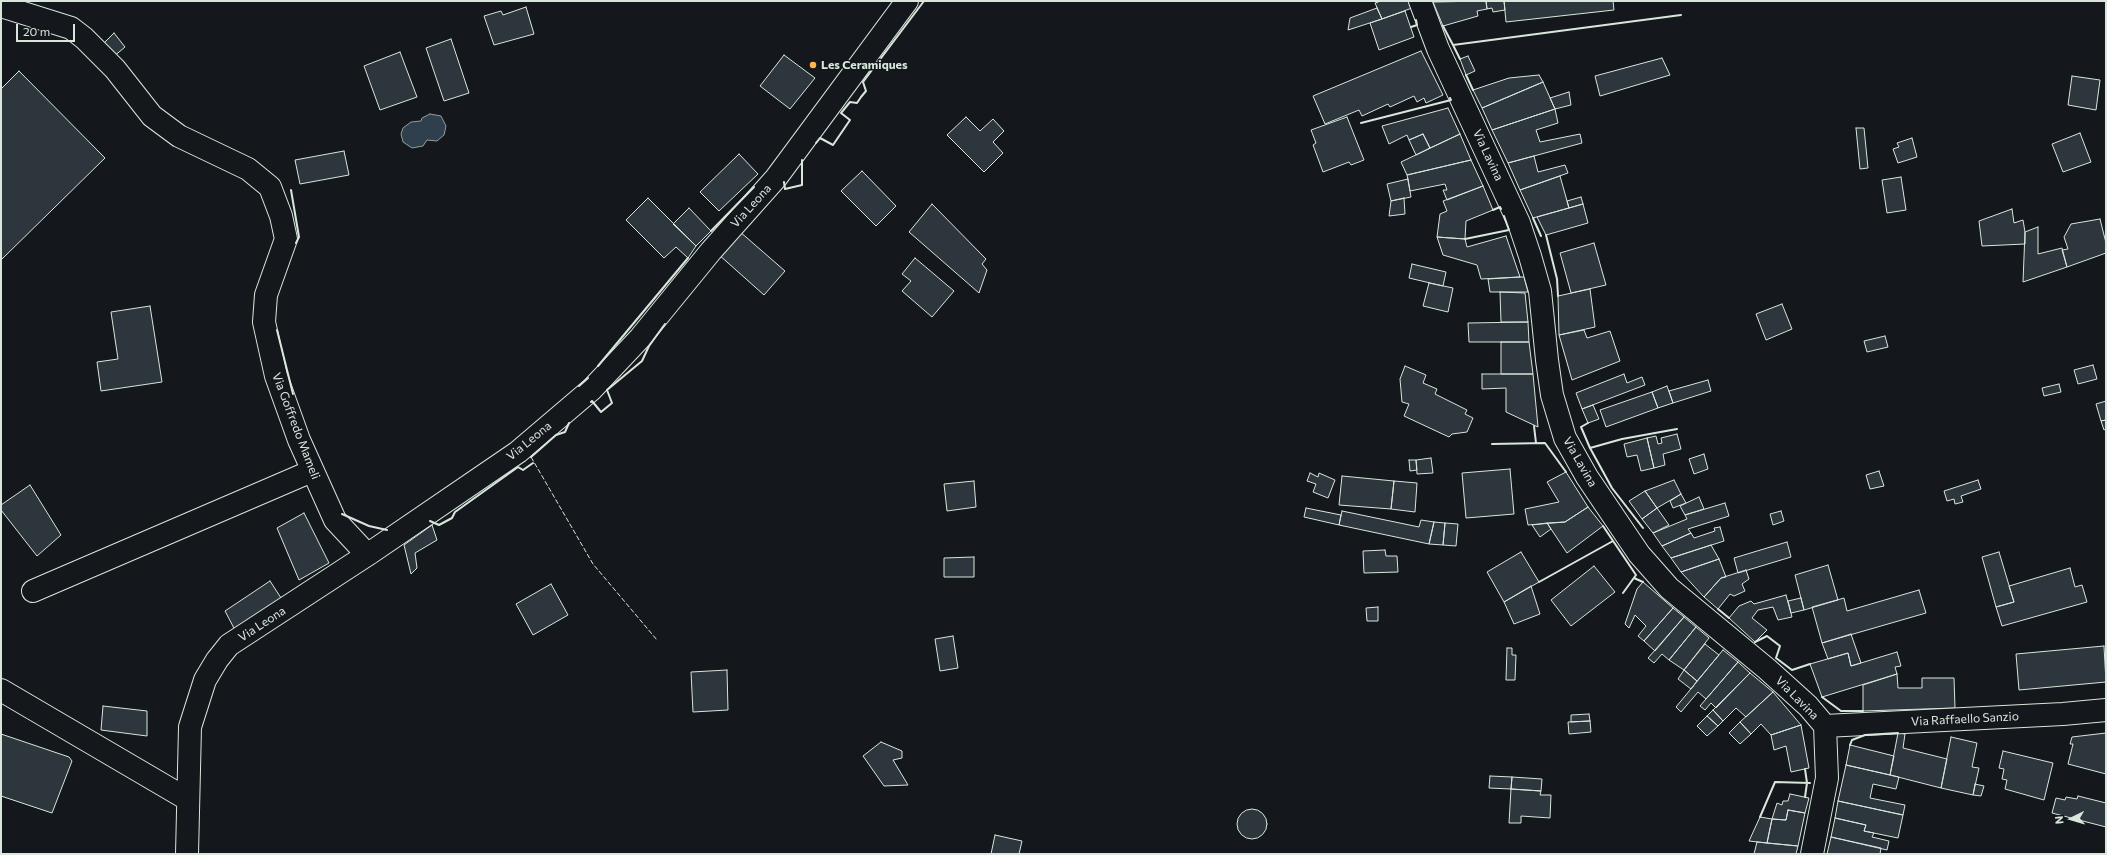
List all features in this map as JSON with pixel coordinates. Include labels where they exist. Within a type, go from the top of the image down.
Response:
[{"type":"street","name":"Via Leona","points":[[187,854],[187,798],[190,727],[205,680],[216,660],[229,645],[370,554],[518,452],[592,389],[640,338],[710,251],[776,178],[907,1]]},
{"type":"street","name":"Via Lavina","points":[[1420,1],[1438,49],[1519,223],[1530,256],[1540,291],[1552,395],[1565,438],[1587,477],[1639,554],[1669,588],[1767,669],[1808,706],[1825,726],[1827,778],[1812,854]]},
{"type":"street","name":"Via Goffredo Mameli","points":[[1,6],[71,28],[84,38],[115,69],[152,116],[179,136],[248,169],[270,187],[281,216],[286,239],[266,295],[264,322],[279,387],[312,471],[335,520],[362,549],[370,554]]},
{"type":"street","points":[[33,591],[312,471]]},
{"type":"street","points":[[1,690],[187,798]]},
{"type":"street","name":"Via Raffaello Sanzio","points":[[1825,726],[2063,714],[2106,710]]},
{"type":"water","points":[[430,114],[441,116],[446,126],[444,135],[437,141],[427,140],[423,146],[412,148],[403,142],[401,134],[403,128],[411,122],[421,121],[422,118]]},
{"type":"building","points":[[1381,1],[1409,1],[1412,8],[1382,19],[1375,3]]},
{"type":"building","points":[[1486,1],[1487,9],[1477,11],[1478,16],[1443,26],[1433,2]]},
{"type":"building","points":[[1486,1],[1504,1],[1505,10],[1493,12],[1492,8],[1487,9]]},
{"type":"building","points":[[1504,1],[1613,1],[1614,10],[1506,22]]},
{"type":"building","points":[[526,7],[534,34],[494,45],[484,16],[501,11],[503,15]]},
{"type":"building","points":[[1377,8],[1382,19],[1348,30],[1350,18]]},
{"type":"building","points":[[1405,11],[1414,37],[1379,50],[1370,23]]},
{"type":"building","points":[[114,33],[125,47],[112,58],[100,47]]},
{"type":"building","points":[[451,39],[469,93],[444,101],[426,48]]},
{"type":"building","points":[[1421,51],[1443,95],[1426,103],[1424,98],[1417,102],[1414,96],[1390,107],[1388,104],[1362,116],[1359,110],[1325,124],[1313,96]]},
{"type":"building","points":[[400,52],[417,97],[380,110],[364,66]]},
{"type":"building","points":[[784,55],[815,78],[790,109],[760,86]]},
{"type":"building","points":[[1468,56],[1475,71],[1466,75],[1460,59]]},
{"type":"building","points":[[1662,58],[1670,75],[1600,96],[1595,76]]},
{"type":"building","points":[[19,71],[105,158],[1,260],[1,89]]},
{"type":"building","points":[[1539,75],[1543,82],[1482,108],[1473,90],[1509,78]]},
{"type":"building","points":[[2072,76],[2100,80],[2096,110],[2068,105]]},
{"type":"building","points":[[1543,82],[1555,109],[1492,130],[1482,108]]},
{"type":"building","points":[[1569,92],[1571,105],[1555,109],[1550,98]]},
{"type":"building","points":[[1448,108],[1460,134],[1430,148],[1423,134],[1409,140],[1407,135],[1389,144],[1382,126]]},
{"type":"building","points":[[1555,109],[1558,123],[1536,130],[1540,142],[1580,134],[1582,143],[1508,163],[1492,130]]},
{"type":"building","points":[[966,117],[980,131],[993,119],[1004,131],[993,142],[1003,153],[984,172],[947,135]]},
{"type":"building","points":[[1347,117],[1364,160],[1351,165],[1349,162],[1323,172],[1313,145],[1316,143],[1311,130]]},
{"type":"building","points":[[1856,128],[1864,128],[1868,168],[1860,169]]},
{"type":"building","points":[[2080,133],[2091,162],[2063,172],[2052,144]]},
{"type":"building","points":[[1423,134],[1430,148],[1416,155],[1409,140]]},
{"type":"building","points":[[1460,134],[1471,160],[1407,175],[1401,162]]},
{"type":"building","points":[[1912,138],[1917,157],[1898,163],[1893,149],[1899,147],[1897,143]]},
{"type":"building","points":[[344,151],[349,175],[300,184],[295,160]]},
{"type":"building","points":[[739,154],[758,174],[719,211],[700,192]]},
{"type":"building","points":[[1534,156],[1538,172],[1565,165],[1568,173],[1520,190],[1508,163]]},
{"type":"building","points":[[1471,160],[1483,186],[1447,200],[1443,190],[1447,190],[1445,184],[1410,191],[1407,175]]},
{"type":"building","points":[[862,171],[896,206],[876,226],[841,191]]},
{"type":"building","points":[[1560,176],[1569,208],[1533,218],[1520,190]]},
{"type":"building","points":[[1901,177],[1906,210],[1887,213],[1882,180]]},
{"type":"building","points":[[1408,179],[1411,197],[1391,201],[1387,184]]},
{"type":"building","points":[[1483,186],[1493,210],[1466,221],[1465,239],[1437,237],[1440,214],[1447,211],[1443,201]]},
{"type":"building","points":[[1581,197],[1583,204],[1569,208],[1567,201]]},
{"type":"building","points":[[648,198],[696,246],[688,258],[676,247],[664,258],[626,220]]},
{"type":"building","points":[[1404,198],[1405,214],[1389,216],[1391,201]]},
{"type":"building","points":[[932,204],[986,259],[982,264],[987,270],[979,293],[909,232]]},
{"type":"building","points":[[1583,204],[1588,223],[1546,235],[1537,217]]},
{"type":"building","points":[[689,208],[711,231],[696,246],[673,224]]},
{"type":"building","points":[[2012,209],[2014,223],[2023,220],[2025,244],[1982,246],[1979,221]]},
{"type":"building","points":[[2100,219],[2106,243],[2106,253],[2067,267],[2062,250],[2068,249],[2064,237],[2071,224]]},
{"type":"building","points":[[2038,227],[2038,254],[2062,248],[2067,267],[2023,282],[2025,232]]},
{"type":"building","points":[[739,231],[785,271],[764,295],[718,254]]},
{"type":"building","points":[[1506,236],[1520,277],[1481,279],[1477,265],[1443,255],[1437,237],[1465,239],[1467,247]]},
{"type":"building","points":[[1594,243],[1606,285],[1571,293],[1560,253]]},
{"type":"building","points":[[915,258],[954,291],[932,317],[902,291],[911,281],[902,274]]},
{"type":"building","points":[[1412,264],[1446,272],[1443,286],[1409,278]]},
{"type":"building","points":[[1524,277],[1528,292],[1490,292],[1488,279]]},
{"type":"building","points":[[1429,283],[1453,288],[1448,312],[1423,306]]},
{"type":"building","points":[[1590,289],[1595,327],[1559,335],[1558,296]]},
{"type":"building","points":[[1500,292],[1525,293],[1528,322],[1501,322]]},
{"type":"building","points":[[1782,304],[1792,329],[1766,340],[1756,314]]},
{"type":"building","points":[[150,306],[162,382],[101,391],[97,362],[118,359],[111,312]]},
{"type":"building","points":[[1528,322],[1529,342],[1469,342],[1468,323]]},
{"type":"building","points":[[1584,330],[1587,338],[1610,331],[1620,361],[1572,380],[1559,335]]},
{"type":"building","points":[[1885,336],[1888,347],[1867,352],[1864,341]]},
{"type":"building","points":[[1501,342],[1529,342],[1533,374],[1501,374]]},
{"type":"building","points":[[2093,365],[2097,379],[2078,384],[2074,370]]},
{"type":"building","points":[[1405,366],[1426,375],[1423,383],[1437,389],[1435,394],[1467,410],[1465,414],[1473,418],[1467,432],[1452,434],[1449,437],[1404,416],[1409,404],[1402,402],[1400,379]]},
{"type":"building","points":[[1482,374],[1533,374],[1538,427],[1506,412],[1506,388],[1482,389]]},
{"type":"building","points":[[1624,374],[1627,383],[1642,377],[1645,385],[1582,409],[1576,393]]},
{"type":"building","points":[[1708,380],[1711,391],[1673,403],[1669,391]]},
{"type":"building","points":[[2059,384],[2061,392],[2044,396],[2042,388]]},
{"type":"building","points":[[1667,386],[1673,403],[1658,408],[1652,392]]},
{"type":"building","points":[[1652,392],[1658,408],[1606,427],[1600,410]]},
{"type":"building","points":[[2106,401],[2106,420],[2101,421],[2096,404]]},
{"type":"building","points":[[1593,405],[1599,419],[1588,423],[1582,409]]},
{"type":"building","points":[[2106,420],[2106,429],[2104,430],[2101,421]]},
{"type":"building","points":[[1677,434],[1681,449],[1663,454],[1665,465],[1654,468],[1647,438],[1656,436],[1658,444],[1662,443],[1661,438]]},
{"type":"building","points":[[1647,438],[1654,468],[1641,471],[1637,455],[1627,457],[1624,444]]},
{"type":"building","points":[[1704,454],[1708,469],[1694,474],[1689,459]]},
{"type":"building","points":[[1431,458],[1433,473],[1417,474],[1416,460]]},
{"type":"building","points":[[1409,460],[1416,460],[1417,470],[1410,471]]},
{"type":"building","points":[[1510,469],[1514,514],[1466,518],[1462,473]]},
{"type":"building","points":[[1879,471],[1884,486],[1870,489],[1866,475]]},
{"type":"building","points":[[1566,472],[1588,507],[1565,522],[1528,525],[1525,509],[1559,502],[1547,482]]},
{"type":"building","points":[[1310,473],[1318,477],[1319,473],[1335,480],[1328,498],[1313,492],[1316,484],[1307,481]]},
{"type":"building","points":[[1342,476],[1394,481],[1391,509],[1339,505]]},
{"type":"building","points":[[1674,480],[1681,494],[1657,508],[1645,491]]},
{"type":"building","points":[[1978,480],[1981,489],[1961,496],[1963,502],[1955,504],[1954,499],[1947,501],[1944,491]]},
{"type":"building","points":[[974,481],[976,507],[947,511],[944,484]]},
{"type":"building","points":[[1394,481],[1417,483],[1415,512],[1391,509]]},
{"type":"building","points":[[30,485],[61,535],[37,556],[1,510],[1,505]]},
{"type":"building","points":[[1645,491],[1657,508],[1642,519],[1629,501]]},
{"type":"building","points":[[1681,494],[1686,503],[1673,508],[1670,501]]},
{"type":"building","points":[[1699,497],[1704,509],[1685,515],[1680,506]]},
{"type":"building","points":[[1725,503],[1729,516],[1688,529],[1691,533],[1662,546],[1653,533],[1687,519],[1685,515]]},
{"type":"building","points":[[1588,507],[1603,526],[1567,553],[1547,523],[1565,522]]},
{"type":"building","points":[[1306,508],[1341,515],[1339,525],[1304,517]]},
{"type":"building","points":[[1657,508],[1669,525],[1653,533],[1642,519]]},
{"type":"building","points":[[1342,511],[1419,527],[1421,520],[1434,522],[1429,544],[1339,525]]},
{"type":"building","points":[[1781,511],[1784,521],[1773,525],[1770,514]]},
{"type":"building","points":[[304,513],[329,563],[299,580],[277,528]]},
{"type":"building","points":[[1434,522],[1445,523],[1443,545],[1429,544]]},
{"type":"building","points":[[1445,523],[1458,524],[1456,546],[1443,545]]},
{"type":"building","points":[[1547,523],[1551,529],[1540,537],[1532,525]]},
{"type":"building","points":[[432,525],[437,540],[415,553],[417,568],[411,574],[404,545]]},
{"type":"building","points":[[1720,527],[1724,541],[1671,558],[1662,546],[1691,533],[1694,538],[1715,531],[1714,528]]},
{"type":"building","points":[[1787,542],[1791,557],[1738,573],[1734,558]]},
{"type":"building","points":[[1711,545],[1719,559],[1681,572],[1671,558]]},
{"type":"building","points":[[1385,550],[1386,556],[1397,556],[1398,572],[1364,573],[1363,551]]},
{"type":"building","points":[[1521,552],[1539,582],[1504,602],[1487,572]]},
{"type":"building","points":[[1999,552],[2014,602],[1996,607],[1982,557]]},
{"type":"building","points":[[974,557],[974,577],[944,577],[944,558]]},
{"type":"building","points":[[1719,559],[1726,577],[1721,578],[1704,597],[1681,572]]},
{"type":"building","points":[[1828,565],[1838,600],[1804,610],[1795,575]]},
{"type":"building","points":[[1594,566],[1615,592],[1571,626],[1551,600]]},
{"type":"building","points":[[2070,568],[2075,587],[2082,585],[2087,602],[2002,626],[1996,607],[2014,602],[2009,586]]},
{"type":"building","points":[[1746,570],[1749,579],[1742,584],[1745,591],[1734,596],[1730,594],[1718,609],[1704,597],[1721,578]]},
{"type":"building","points":[[270,581],[283,601],[236,632],[225,611]]},
{"type":"building","points":[[1643,582],[1673,608],[1644,641],[1638,636],[1646,626],[1635,615],[1629,628],[1625,624],[1637,589]]},
{"type":"building","points":[[551,584],[568,615],[533,635],[516,604]]},
{"type":"building","points":[[1531,586],[1540,614],[1514,624],[1504,602]]},
{"type":"building","points":[[1919,590],[1926,613],[1822,643],[1812,607],[1844,598],[1847,611]]},
{"type":"building","points":[[1786,595],[1792,617],[1778,620],[1773,607],[1758,610],[1752,618],[1767,630],[1755,642],[1729,618],[1739,606],[1751,601],[1754,604]]},
{"type":"building","points":[[1801,598],[1804,610],[1791,613],[1788,601]]},
{"type":"building","points":[[1378,607],[1378,621],[1367,621],[1366,608]]},
{"type":"building","points":[[1673,608],[1684,617],[1655,651],[1644,641]]},
{"type":"building","points":[[1684,617],[1696,627],[1669,660],[1662,654],[1654,663],[1648,658]]},
{"type":"building","points":[[1696,627],[1709,638],[1684,670],[1669,660]]},
{"type":"building","points":[[1851,634],[1861,663],[1851,666],[1848,653],[1828,659],[1822,643]]},
{"type":"building","points":[[953,636],[958,668],[940,671],[935,639]]},
{"type":"building","points":[[1705,644],[1719,655],[1697,681],[1684,670]]},
{"type":"building","points":[[2104,646],[2106,682],[2019,690],[2016,654]]},
{"type":"building","points":[[1507,648],[1512,648],[1512,655],[1516,655],[1515,680],[1506,680]]},
{"type":"building","points":[[1723,650],[1738,662],[1706,699],[1698,692],[1681,712],[1676,707]]},
{"type":"building","points":[[1897,652],[1901,666],[1895,667],[1897,674],[1822,697],[1810,664],[1848,653],[1851,666]]},
{"type":"building","points":[[1738,662],[1750,673],[1716,708],[1711,703],[1705,710],[1700,706]]},
{"type":"building","points":[[727,670],[728,710],[693,712],[691,672]]},
{"type":"building","points":[[1684,670],[1697,681],[1691,689],[1678,679]]},
{"type":"building","points":[[1750,673],[1773,692],[1746,717],[1736,708],[1723,721],[1713,710]]},
{"type":"building","points":[[1897,674],[1898,688],[1922,688],[1922,678],[1954,678],[1955,708],[1863,711],[1863,685]]},
{"type":"building","points":[[1773,692],[1801,725],[1771,735],[1761,724],[1751,734],[1740,722]]},
{"type":"building","points":[[103,706],[147,711],[147,736],[101,730]]},
{"type":"building","points":[[1713,710],[1723,721],[1718,726],[1707,716]]},
{"type":"building","points":[[1589,714],[1590,721],[1571,722],[1571,715]]},
{"type":"building","points":[[1707,716],[1718,726],[1707,736],[1697,726]]},
{"type":"building","points":[[1590,721],[1591,732],[1569,734],[1568,722]]},
{"type":"building","points":[[1740,722],[1751,734],[1740,744],[1729,733]]},
{"type":"building","points":[[1801,725],[1809,768],[1791,772],[1786,746],[1774,750],[1771,735]]},
{"type":"building","points":[[1898,733],[1905,734],[1903,748],[1947,759],[1941,788],[1890,775]]},
{"type":"building","points":[[2106,733],[2106,774],[2068,764],[2073,744],[2070,744],[2072,737]]},
{"type":"building","points":[[1,734],[69,757],[72,761],[52,813],[1,796]]},
{"type":"building","points":[[1951,737],[1977,743],[1972,767],[1979,768],[1973,795],[1941,788]]},
{"type":"building","points":[[881,742],[902,751],[902,758],[893,760],[908,785],[884,786],[863,756]]},
{"type":"building","points":[[1850,745],[1894,756],[1890,775],[1846,765]]},
{"type":"building","points":[[2003,751],[2053,763],[2044,800],[2005,789],[2007,780],[2002,779],[2004,769],[1999,768]]},
{"type":"building","points":[[1846,765],[1899,777],[1896,789],[1873,784],[1870,798],[1905,805],[1903,815],[1838,801]]},
{"type":"building","points":[[1490,776],[1512,777],[1511,789],[1489,788]]},
{"type":"building","points":[[1512,777],[1542,779],[1541,791],[1511,789]]},
{"type":"building","points":[[1975,784],[1984,786],[1981,796],[1973,795]]},
{"type":"building","points":[[1511,789],[1541,791],[1540,795],[1551,795],[1550,818],[1521,816],[1521,823],[1509,823]]},
{"type":"building","points":[[1790,794],[1809,798],[1805,813],[1788,810],[1786,820],[1772,819],[1777,803],[1782,805],[1783,801],[1788,801]]},
{"type":"building","points":[[2078,796],[2106,803],[2106,827],[2052,813],[2056,798],[2065,800],[2066,797],[2077,799]]},
{"type":"building","points":[[1838,801],[1903,815],[1898,838],[1864,831],[1866,825],[1835,818]]},
{"type":"building","points":[[1252,809],[1258,810],[1266,818],[1266,830],[1258,838],[1252,839],[1246,838],[1238,830],[1237,824],[1238,818],[1246,810]]},
{"type":"building","points":[[1788,810],[1805,813],[1798,846],[1767,843],[1772,819],[1786,820]]},
{"type":"building","points":[[1760,817],[1772,819],[1767,843],[1749,841]]},
{"type":"building","points":[[1835,818],[1866,825],[1864,831],[1874,833],[1872,837],[1889,841],[1887,850],[1831,837]]},
{"type":"building","points":[[995,835],[1022,841],[1019,854],[991,854]]},
{"type":"building","points":[[1831,837],[1881,848],[1880,854],[1827,854]]},
{"type":"building","points":[[1757,842],[1798,846],[1796,854],[1754,854]]},
{"type":"fence","points":[[531,457],[593,564],[657,640]]},
{"type":"wall","points":[[816,143],[820,138],[833,145],[850,120],[841,113],[850,102],[857,103],[866,91],[863,82],[924,1]]},
{"type":"wall","points":[[1460,59],[1453,45],[1681,15]]},
{"type":"wall","points":[[1411,27],[1417,25],[1416,20]]},
{"type":"wall","points":[[1443,26],[1453,45]]},
{"type":"wall","points":[[1466,75],[1473,90]]},
{"type":"wall","points":[[1361,123],[1451,100],[1450,98]]},
{"type":"wall","points":[[784,182],[785,189],[802,185],[802,160]]},
{"type":"wall","points":[[711,231],[754,187]]},
{"type":"wall","points":[[291,190],[299,237],[296,243]]},
{"type":"wall","points":[[1493,210],[1500,207],[1501,209]]},
{"type":"wall","points":[[1465,239],[1509,230],[1504,216]]},
{"type":"wall","points":[[1533,218],[1541,236]]},
{"type":"wall","points":[[1546,235],[1557,279],[1558,296]]},
{"type":"wall","points":[[598,366],[688,258]]},
{"type":"wall","points":[[591,402],[592,401],[601,412],[612,403],[607,390],[642,361],[649,346],[665,324]]},
{"type":"wall","points":[[277,330],[293,394]]},
{"type":"wall","points":[[579,386],[588,378]]},
{"type":"wall","points":[[531,457],[556,435],[565,432],[569,423]]},
{"type":"wall","points":[[1588,423],[1581,427],[1590,448]]},
{"type":"wall","points":[[1534,426],[1536,443]]},
{"type":"wall","points":[[1643,528],[1612,488],[1590,448],[1622,439],[1677,429]]},
{"type":"wall","points":[[1492,444],[1545,443],[1566,472]]},
{"type":"wall","points":[[430,521],[439,525],[452,518],[455,512],[518,467],[523,470],[533,463]]},
{"type":"wall","points":[[342,514],[369,526],[387,530]]},
{"type":"wall","points":[[1603,526],[1636,575],[1623,593]]},
{"type":"wall","points":[[1539,582],[1613,541]]},
{"type":"wall","points":[[1634,578],[1643,582]]},
{"type":"wall","points":[[1718,609],[1729,618]]},
{"type":"wall","points":[[1755,642],[1767,636],[1780,646],[1776,658],[1792,670],[1810,664]]},
{"type":"wall","points":[[1822,697],[1841,711],[1863,711]]},
{"type":"wall","points":[[1850,745],[1852,740],[1865,735],[1898,733]]},
{"type":"wall","points":[[1805,769],[1807,783],[1805,797]]},
{"type":"wall","points":[[1760,817],[1775,782],[1810,783]]},
{"type":"place","name":"Les Ceramiques","points":[[813,65]]}]
